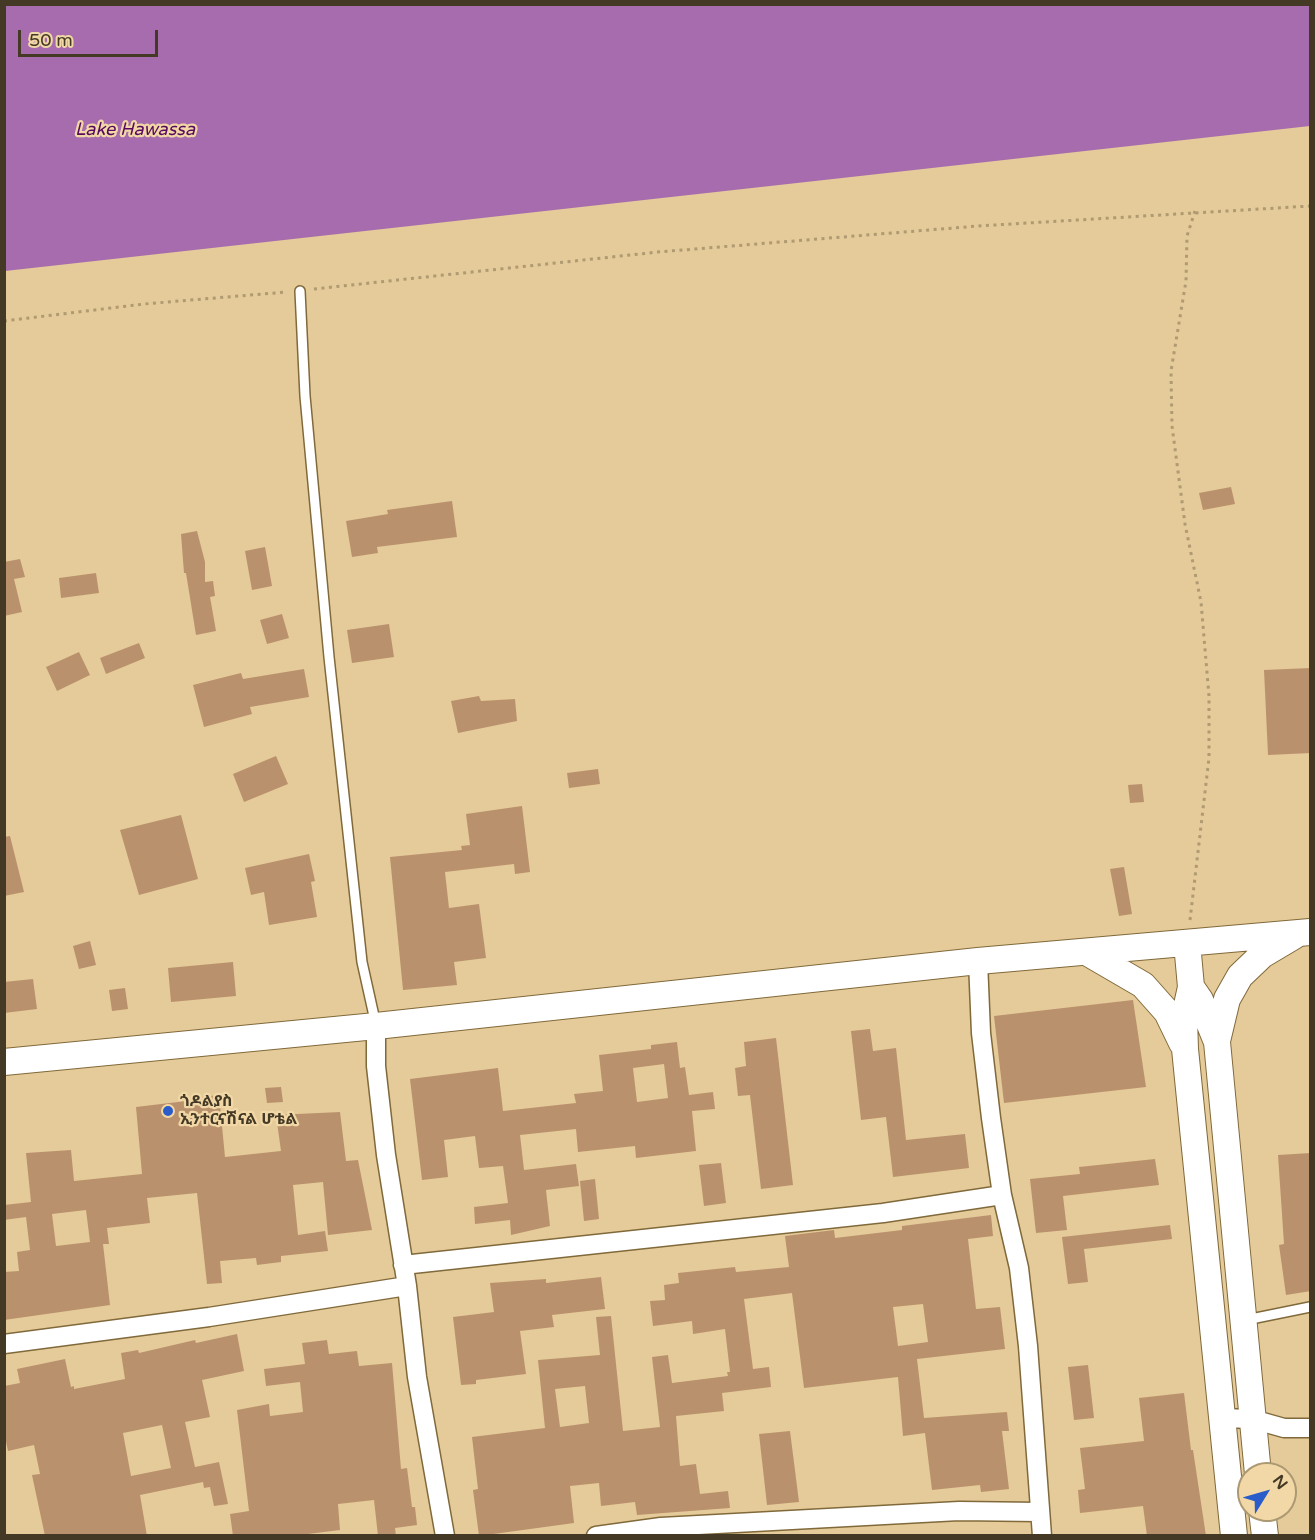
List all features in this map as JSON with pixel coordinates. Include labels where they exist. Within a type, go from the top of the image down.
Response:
[{"type":"main road","points":[[4,1062],[376,1026],[978,961],[1304,932]]},
{"type":"main road","points":[[1217,1042],[1227,999],[1240,976],[1262,955],[1304,932]]},
{"type":"main road","points":[[1187,943],[1191,987],[1184,1019],[1185,1049],[1234,1536]]},
{"type":"main road","points":[[1088,953],[1143,985],[1167,1012],[1185,1049]]},
{"type":"main road","points":[[1191,987],[1200,1000],[1217,1042],[1257,1462]]},
{"type":"main road","points":[[1192,1126],[1224,1122]]},
{"type":"street","points":[[978,961],[981,1033],[1002,1195],[1019,1268],[1029,1346],[1042,1536]]},
{"type":"street","points":[[376,1026],[376,1066],[386,1155],[407,1286],[417,1377],[445,1536]]},
{"type":"street","points":[[403,1265],[883,1213],[1002,1195]]},
{"type":"street","points":[[4,1344],[209,1317],[407,1286]]},
{"type":"street","points":[[1221,1418],[1252,1419],[1284,1428],[1311,1428]]},
{"type":"street","points":[[596,1536],[661,1527],[936,1512],[1039,1512]]},
{"type":"lane","points":[[300,291],[305,396],[329,657],[362,962],[376,1026]]},
{"type":"lane","points":[[1243,1321],[1311,1307]]},
{"type":"path","points":[[4,321],[144,304],[300,291],[658,252],[1195,212],[1311,206]]},
{"type":"path","points":[[1187,943],[1209,758],[1209,696],[1201,602],[1185,524],[1172,426],[1171,371],[1186,281],[1187,236],[1195,212]]},
{"type":"water","name":"Lake Hawassa","points":[[4,5],[1310,5],[1310,126],[5,271]]},
{"type":"building","points":[[1231,487],[1235,504],[1203,510],[1199,493]]},
{"type":"building","points":[[452,501],[457,537],[377,547],[378,553],[352,557],[346,521],[388,514],[387,510]]},
{"type":"building","points":[[197,531],[205,562],[205,582],[213,581],[215,596],[210,597],[216,631],[196,635],[186,573],[184,573],[181,534]]},
{"type":"building","points":[[265,547],[272,586],[252,590],[245,551]]},
{"type":"building","points":[[20,559],[25,577],[14,579],[22,612],[4,616],[4,562]]},
{"type":"building","points":[[96,573],[99,593],[61,598],[59,578]]},
{"type":"building","points":[[282,614],[289,638],[267,644],[260,620]]},
{"type":"building","points":[[389,624],[394,657],[352,663],[347,630]]},
{"type":"building","points":[[139,643],[145,658],[106,674],[100,658]]},
{"type":"building","points":[[79,652],[90,675],[57,691],[46,667]]},
{"type":"building","points":[[1311,668],[1311,753],[1268,755],[1264,670]]},
{"type":"building","points":[[304,669],[309,697],[250,707],[252,714],[204,727],[193,685],[241,673],[243,679]]},
{"type":"building","points":[[479,696],[481,701],[515,699],[517,721],[458,733],[451,701]]},
{"type":"building","points":[[276,756],[288,784],[244,802],[233,774]]},
{"type":"building","points":[[598,769],[600,784],[569,788],[567,773]]},
{"type":"building","points":[[1142,784],[1144,802],[1130,803],[1128,785]]},
{"type":"building","points":[[522,806],[530,872],[515,874],[514,864],[445,872],[449,908],[479,904],[486,958],[454,962],[457,985],[403,990],[390,857],[462,850],[461,846],[470,845],[466,814]]},
{"type":"building","points":[[181,815],[198,879],[139,895],[120,830]]},
{"type":"building","points":[[10,836],[24,892],[4,896],[4,837]]},
{"type":"building","points":[[309,854],[315,881],[311,882],[317,917],[269,925],[264,892],[251,895],[245,868]]},
{"type":"building","points":[[1124,867],[1132,914],[1119,916],[1110,869]]},
{"type":"building","points":[[90,941],[96,965],[79,969],[73,946]]},
{"type":"building","points":[[233,962],[236,996],[171,1002],[168,968]]},
{"type":"building","points":[[33,979],[37,1009],[4,1013],[4,982]]},
{"type":"building","points":[[125,988],[128,1009],[112,1011],[109,990]]},
{"type":"building","points":[[1133,1000],[1146,1087],[1004,1103],[994,1016]]},
{"type":"building","points":[[870,1029],[873,1051],[896,1048],[906,1140],[965,1134],[969,1168],[893,1177],[886,1117],[861,1120],[851,1031]]},
{"type":"building","points":[[776,1038],[793,1185],[761,1189],[750,1095],[738,1096],[735,1068],[746,1066],[744,1042]]},
{"type":"building","points":[[677,1042],[680,1068],[685,1067],[689,1095],[713,1092],[715,1109],[692,1111],[696,1151],[636,1158],[635,1146],[578,1152],[576,1129],[520,1135],[524,1170],[576,1164],[579,1186],[546,1190],[550,1226],[511,1235],[510,1220],[475,1224],[474,1207],[508,1203],[503,1166],[479,1168],[475,1136],[444,1140],[448,1177],[422,1180],[410,1079],[498,1068],[503,1111],[576,1103],[574,1094],[603,1091],[599,1055],[651,1049],[651,1045]],"holes":[[[664,1064],[668,1098],[637,1102],[633,1068]]]},
{"type":"building","points":[[281,1087],[283,1102],[267,1103],[265,1088]]},
{"type":"building","points":[[219,1095],[225,1157],[281,1151],[276,1115],[340,1112],[346,1161],[358,1160],[372,1230],[328,1235],[323,1182],[293,1185],[298,1235],[325,1231],[328,1251],[281,1256],[281,1262],[257,1265],[256,1258],[220,1261],[222,1283],[207,1284],[197,1193],[147,1198],[150,1223],[107,1228],[109,1244],[103,1244],[110,1305],[4,1320],[4,1272],[19,1271],[17,1252],[30,1250],[26,1217],[4,1220],[4,1205],[31,1202],[26,1153],[71,1150],[74,1181],[142,1174],[136,1107],[203,1099],[202,1097]],"holes":[[[86,1210],[90,1242],[56,1246],[52,1214]]]},
{"type":"building","points":[[1311,1153],[1311,1291],[1286,1295],[1279,1245],[1284,1244],[1278,1155]]},
{"type":"building","points":[[1155,1159],[1159,1185],[1063,1196],[1067,1230],[1036,1233],[1030,1179],[1080,1174],[1079,1167]]},
{"type":"building","points":[[721,1163],[726,1203],[704,1206],[699,1165]]},
{"type":"building","points":[[595,1179],[599,1219],[584,1221],[580,1181]]},
{"type":"building","points":[[991,1215],[993,1236],[968,1239],[976,1309],[1000,1307],[1005,1349],[917,1359],[924,1418],[1007,1412],[1009,1431],[1002,1431],[1009,1489],[981,1492],[980,1485],[932,1490],[925,1433],[903,1436],[898,1377],[804,1388],[792,1293],[744,1299],[753,1369],[769,1367],[771,1387],[722,1393],[724,1411],[676,1416],[680,1466],[696,1464],[700,1494],[728,1491],[730,1508],[637,1515],[635,1502],[601,1506],[599,1483],[570,1486],[574,1523],[479,1536],[473,1490],[478,1489],[472,1437],[545,1428],[538,1360],[600,1355],[596,1317],[611,1316],[623,1431],[660,1427],[652,1357],[668,1355],[672,1383],[728,1376],[727,1372],[730,1372],[725,1329],[693,1334],[692,1321],[653,1326],[650,1301],[665,1300],[664,1285],[679,1283],[678,1273],[735,1267],[736,1272],[789,1267],[785,1236],[834,1230],[835,1238],[902,1230],[902,1226]],"holes":[[[923,1304],[928,1342],[898,1346],[893,1307]],[[585,1386],[589,1423],[560,1427],[555,1389]]]},
{"type":"building","points":[[1170,1225],[1172,1239],[1084,1249],[1088,1282],[1068,1284],[1062,1237]]},
{"type":"building","points":[[601,1277],[605,1309],[552,1315],[554,1327],[520,1331],[526,1374],[476,1380],[476,1384],[461,1385],[453,1317],[494,1312],[490,1283],[546,1279],[546,1283]]},
{"type":"building","points":[[237,1334],[244,1371],[202,1380],[210,1417],[185,1422],[195,1467],[219,1462],[228,1504],[214,1506],[210,1487],[204,1488],[203,1482],[140,1495],[147,1536],[45,1536],[32,1475],[40,1474],[34,1445],[8,1451],[4,1432],[4,1386],[20,1383],[17,1369],[65,1359],[71,1387],[74,1386],[74,1389],[125,1379],[121,1353],[138,1350],[139,1353],[195,1340],[196,1343]],"holes":[[[162,1425],[171,1468],[131,1476],[123,1433]]]},
{"type":"building","points":[[327,1340],[329,1354],[357,1351],[359,1366],[392,1363],[401,1469],[407,1468],[412,1507],[415,1507],[417,1525],[395,1528],[396,1536],[378,1536],[374,1500],[338,1504],[340,1530],[292,1536],[233,1536],[230,1514],[249,1511],[237,1410],[269,1404],[270,1416],[303,1412],[300,1382],[266,1386],[264,1369],[305,1364],[302,1343]]},
{"type":"building","points":[[1088,1365],[1094,1418],[1074,1420],[1068,1367]]},
{"type":"building","points":[[1184,1393],[1206,1536],[1147,1536],[1143,1506],[1080,1513],[1078,1490],[1085,1489],[1080,1448],[1144,1441],[1139,1398]]},
{"type":"building","points":[[790,1431],[799,1502],[767,1505],[759,1434]]},
{"type":"place","name":"ጎዶልያስ ኢንተርናሽናል ሆቴል","points":[[168,1111]]}]
